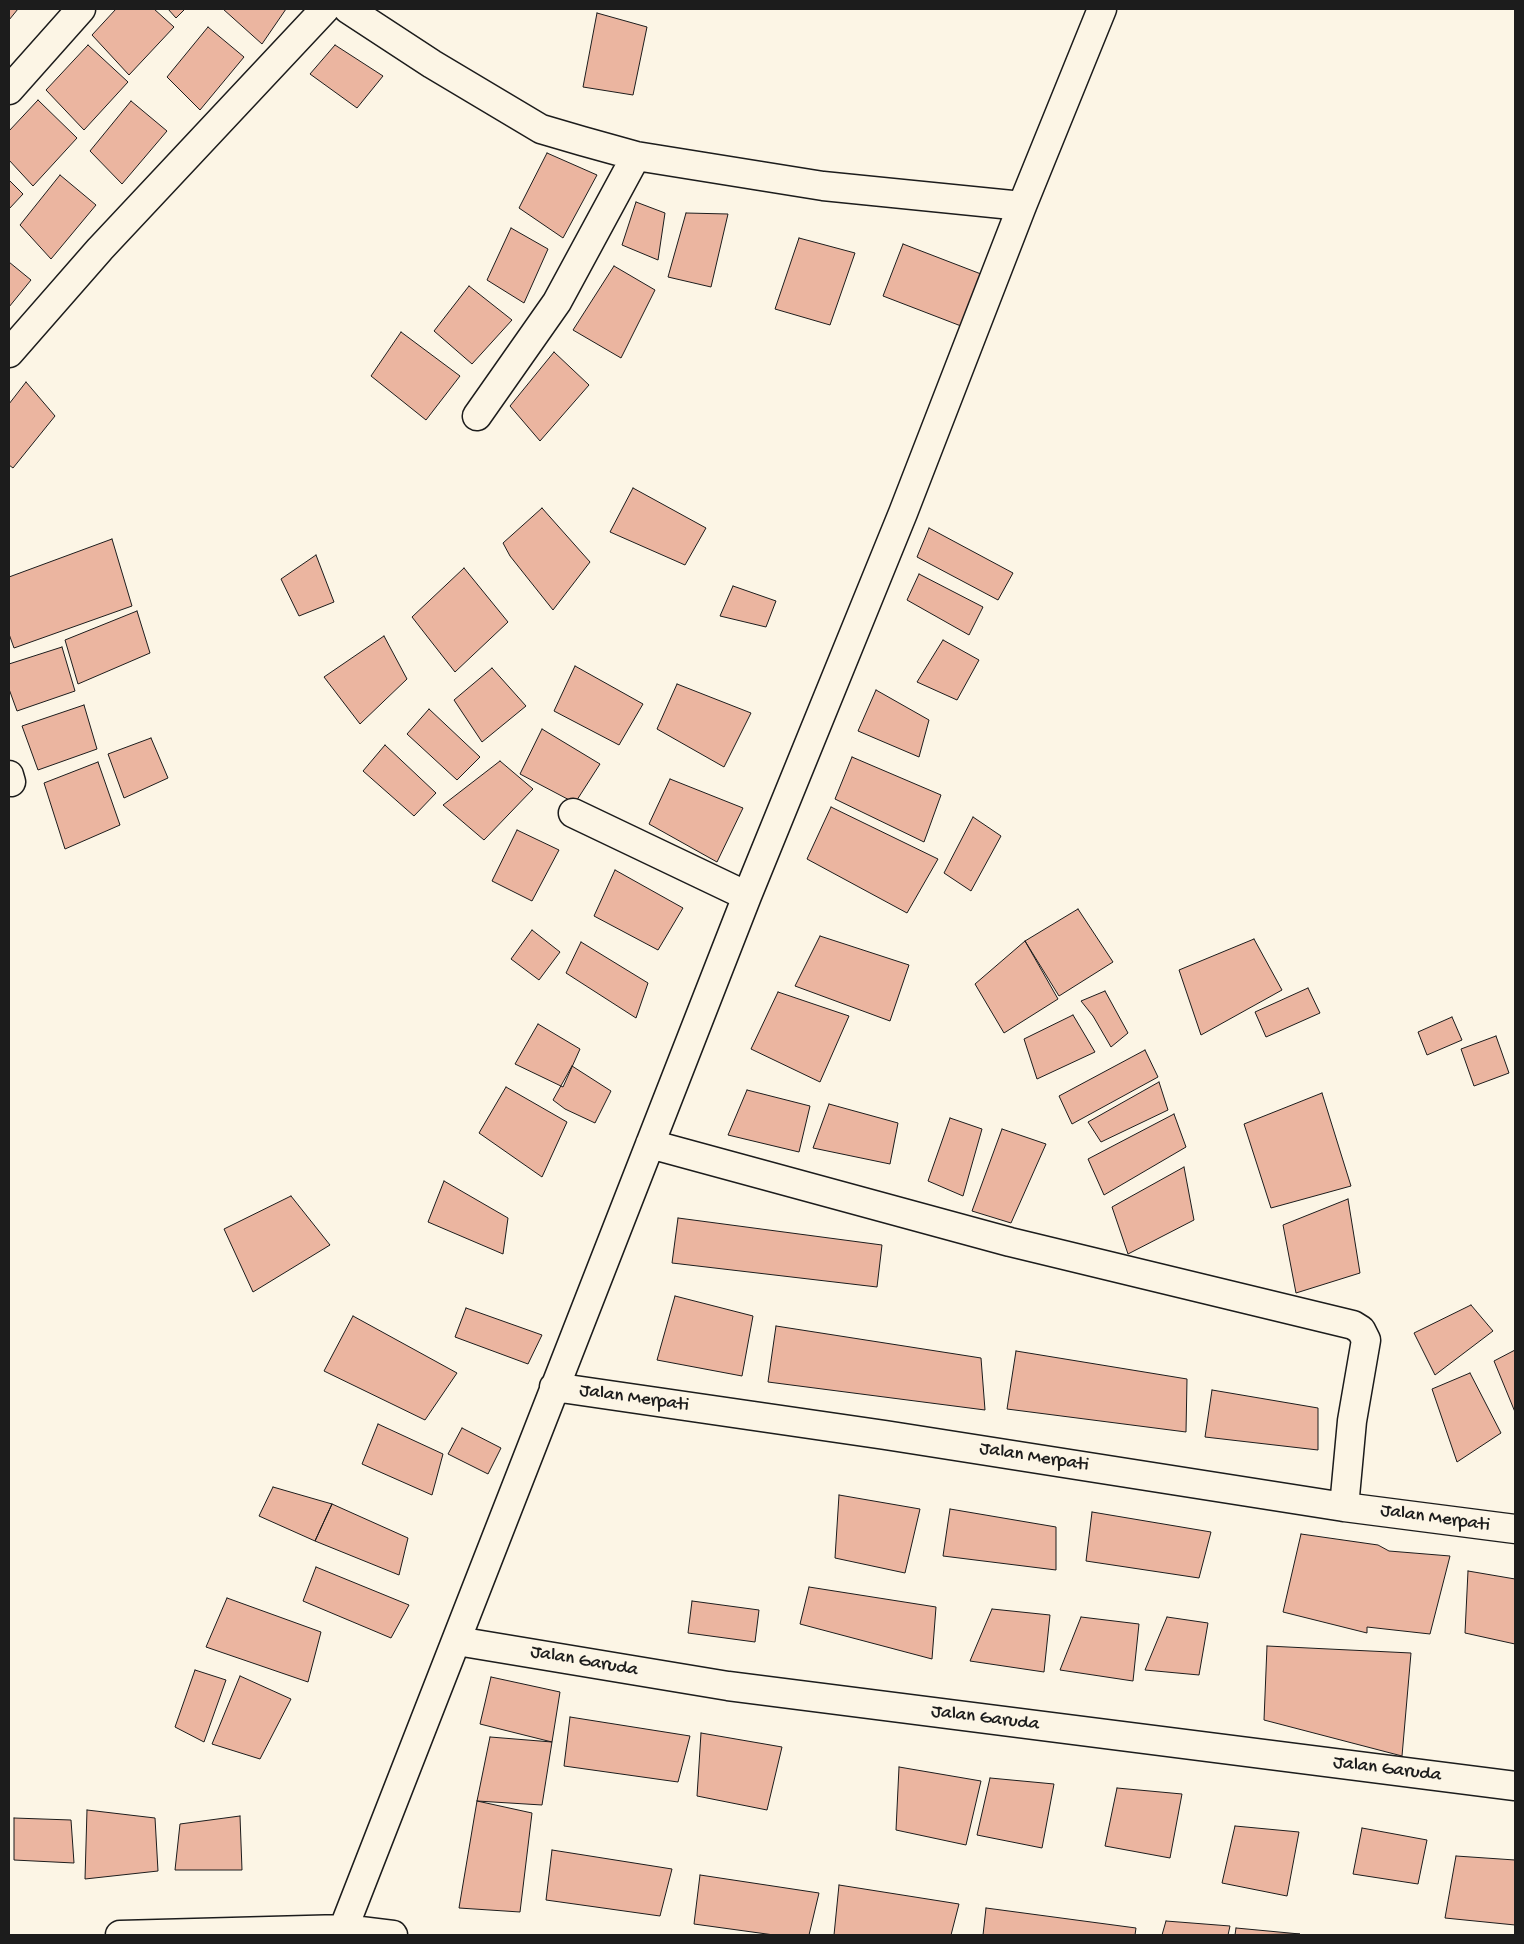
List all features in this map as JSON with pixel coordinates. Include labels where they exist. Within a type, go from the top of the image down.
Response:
[{"type":"street","points":[[9,90],[81,9]]},
{"type":"street","points":[[9,353],[100,249],[325,9]]},
{"type":"street","points":[[348,9],[432,64],[541,129],[636,156],[823,186],[1022,206]]},
{"type":"street","points":[[342,1932],[747,896],[903,513],[1022,206],[1102,9]]},
{"type":"street","points":[[477,416],[557,302],[636,156]]},
{"type":"street","points":[[573,812],[747,896]]},
{"type":"street","points":[[650,1144],[1010,1242],[1353,1325],[1361,1330],[1366,1340],[1352,1421],[1344,1507]]},
{"type":"street","name":"Jalan Merpati","points":[[554,1387],[885,1435],[1344,1507],[1515,1530]]},
{"type":"street","name":"Jalan Garuda","points":[[457,1641],[728,1686],[1515,1786]]},
{"type":"street","points":[[120,1935],[342,1932],[393,1935]]},
{"type":"building","points":[[9,9],[18,9],[9,20]]},
{"type":"building","points":[[116,9],[154,9],[174,27],[129,75],[92,35]]},
{"type":"building","points":[[168,9],[185,9],[176,18]]},
{"type":"building","points":[[223,9],[286,9],[262,44]]},
{"type":"building","points":[[597,13],[647,27],[633,95],[583,87]]},
{"type":"building","points":[[208,27],[244,57],[200,110],[167,77]]},
{"type":"building","points":[[88,45],[128,82],[84,130],[46,90]]},
{"type":"building","points":[[335,45],[383,76],[357,108],[310,74]]},
{"type":"building","points":[[38,100],[77,138],[33,186],[9,160],[9,131]]},
{"type":"building","points":[[131,101],[167,131],[122,184],[90,151]]},
{"type":"building","points":[[547,153],[597,175],[563,238],[519,208]]},
{"type":"building","points":[[60,175],[96,205],[51,259],[20,225]]},
{"type":"building","points":[[9,180],[23,194],[9,209]]},
{"type":"building","points":[[636,202],[665,213],[658,260],[622,245]]},
{"type":"building","points":[[686,213],[728,214],[711,287],[668,277]]},
{"type":"building","points":[[511,228],[548,249],[524,303],[487,280]]},
{"type":"building","points":[[799,238],[855,253],[830,325],[775,309]]},
{"type":"building","points":[[903,244],[981,274],[961,326],[883,296]]},
{"type":"building","points":[[9,262],[31,280],[9,307]]},
{"type":"building","points":[[614,266],[655,290],[621,358],[573,330]]},
{"type":"building","points":[[469,286],[512,320],[472,364],[434,331]]},
{"type":"building","points":[[401,332],[460,376],[426,420],[371,376]]},
{"type":"building","points":[[554,352],[589,385],[540,441],[510,406]]},
{"type":"building","points":[[26,382],[55,416],[13,468],[9,465],[9,404]]},
{"type":"building","points":[[633,488],[706,528],[685,565],[610,532]]},
{"type":"building","points":[[542,508],[590,562],[553,610],[510,556],[503,543]]},
{"type":"building","points":[[929,528],[1013,573],[998,600],[917,557]]},
{"type":"building","points":[[112,539],[132,606],[14,648],[9,634],[9,577]]},
{"type":"building","points":[[316,555],[334,602],[299,616],[281,579]]},
{"type":"building","points":[[464,568],[508,622],[455,672],[412,617]]},
{"type":"building","points":[[919,574],[983,607],[969,635],[907,600]]},
{"type":"building","points":[[733,586],[776,601],[766,627],[720,616]]},
{"type":"building","points":[[137,611],[150,653],[78,684],[65,640]]},
{"type":"building","points":[[384,636],[407,679],[360,724],[324,677]]},
{"type":"building","points":[[943,640],[979,660],[957,700],[917,682]]},
{"type":"building","points":[[62,647],[75,691],[17,711],[9,689],[9,664]]},
{"type":"building","points":[[575,666],[643,704],[619,745],[554,711]]},
{"type":"building","points":[[492,668],[526,706],[482,742],[454,700]]},
{"type":"building","points":[[677,684],[751,713],[724,767],[657,729]]},
{"type":"building","points":[[876,690],[929,720],[919,757],[858,731]]},
{"type":"building","points":[[84,705],[97,749],[38,770],[22,726]]},
{"type":"building","points":[[429,709],[480,757],[457,780],[407,734]]},
{"type":"building","points":[[542,729],[600,764],[575,803],[520,774]]},
{"type":"building","points":[[151,738],[168,778],[124,798],[108,754]]},
{"type":"building","points":[[385,745],[436,793],[414,816],[363,771]]},
{"type":"building","points":[[852,757],[941,795],[924,842],[835,799]]},
{"type":"building","points":[[500,761],[533,789],[484,840],[443,805]]},
{"type":"building","points":[[98,762],[120,825],[65,849],[44,783]]},
{"type":"building","points":[[670,779],[743,808],[717,862],[649,824]]},
{"type":"building","points":[[831,807],[938,859],[907,913],[807,859]]},
{"type":"building","points":[[973,817],[1001,836],[971,891],[944,873]]},
{"type":"building","points":[[517,830],[559,850],[532,901],[492,881]]},
{"type":"building","points":[[615,870],[683,908],[658,950],[594,916]]},
{"type":"building","points":[[1078,909],[1113,962],[1059,996],[1025,941]]},
{"type":"building","points":[[532,930],[560,952],[539,980],[511,959]]},
{"type":"building","points":[[820,936],[909,965],[890,1021],[795,986]]},
{"type":"building","points":[[1254,939],[1282,990],[1201,1035],[1179,970]]},
{"type":"building","points":[[1025,941],[1058,999],[1004,1033],[975,984]]},
{"type":"building","points":[[581,942],[648,983],[636,1018],[566,973]]},
{"type":"building","points":[[1308,988],[1320,1013],[1266,1037],[1255,1012]]},
{"type":"building","points":[[1105,991],[1128,1033],[1111,1047],[1093,1016],[1081,1001]]},
{"type":"building","points":[[778,992],[849,1016],[820,1082],[751,1049]]},
{"type":"building","points":[[1073,1015],[1095,1052],[1037,1079],[1024,1039]]},
{"type":"building","points":[[1452,1017],[1462,1040],[1427,1055],[1418,1032]]},
{"type":"building","points":[[538,1024],[580,1049],[563,1087],[515,1064]]},
{"type":"building","points":[[1496,1036],[1509,1073],[1474,1086],[1461,1049]]},
{"type":"building","points":[[1145,1050],[1158,1077],[1072,1124],[1059,1096]]},
{"type":"building","points":[[572,1066],[611,1091],[595,1123],[565,1109],[553,1100]]},
{"type":"building","points":[[1159,1082],[1168,1110],[1101,1142],[1088,1122]]},
{"type":"building","points":[[506,1087],[567,1122],[542,1177],[479,1133]]},
{"type":"building","points":[[747,1090],[810,1106],[799,1152],[728,1135]]},
{"type":"building","points":[[1322,1093],[1351,1186],[1271,1208],[1244,1124]]},
{"type":"building","points":[[829,1104],[898,1123],[890,1164],[813,1148]]},
{"type":"building","points":[[1174,1114],[1186,1147],[1104,1195],[1088,1159]]},
{"type":"building","points":[[950,1118],[982,1129],[963,1196],[928,1181]]},
{"type":"building","points":[[1002,1129],[1046,1144],[1011,1223],[972,1211]]},
{"type":"building","points":[[1184,1167],[1194,1220],[1128,1254],[1112,1207]]},
{"type":"building","points":[[444,1181],[508,1218],[503,1254],[428,1222]]},
{"type":"building","points":[[291,1196],[330,1245],[253,1292],[224,1229]]},
{"type":"building","points":[[1348,1199],[1360,1273],[1296,1293],[1283,1225]]},
{"type":"building","points":[[678,1218],[882,1245],[877,1287],[672,1263]]},
{"type":"building","points":[[675,1296],[753,1316],[742,1376],[657,1360]]},
{"type":"building","points":[[1471,1305],[1493,1331],[1435,1375],[1414,1333]]},
{"type":"building","points":[[466,1308],[542,1335],[528,1364],[455,1337]]},
{"type":"building","points":[[353,1316],[457,1373],[425,1420],[324,1371]]},
{"type":"building","points":[[776,1326],[981,1358],[985,1410],[768,1382]]},
{"type":"building","points":[[1515,1350],[1515,1412],[1494,1361]]},
{"type":"building","points":[[1016,1351],[1187,1379],[1186,1432],[1007,1409]]},
{"type":"building","points":[[1470,1373],[1501,1433],[1457,1462],[1432,1389]]},
{"type":"building","points":[[1212,1390],[1318,1408],[1318,1450],[1205,1437]]},
{"type":"building","points":[[378,1424],[443,1454],[432,1495],[362,1464]]},
{"type":"building","points":[[462,1428],[501,1448],[488,1474],[448,1454]]},
{"type":"building","points":[[273,1487],[332,1504],[315,1541],[259,1516]]},
{"type":"building","points":[[839,1495],[920,1509],[905,1573],[835,1558]]},
{"type":"building","points":[[332,1504],[408,1538],[399,1575],[315,1541]]},
{"type":"building","points":[[950,1509],[1056,1527],[1056,1570],[943,1556]]},
{"type":"building","points":[[1092,1512],[1211,1532],[1199,1578],[1086,1561]]},
{"type":"building","points":[[1301,1534],[1378,1545],[1389,1551],[1450,1556],[1430,1634],[1367,1627],[1367,1633],[1283,1612]]},
{"type":"building","points":[[316,1567],[409,1605],[391,1638],[303,1601]]},
{"type":"building","points":[[1468,1571],[1515,1579],[1515,1644],[1465,1633]]},
{"type":"building","points":[[809,1587],[936,1607],[932,1659],[800,1624]]},
{"type":"building","points":[[227,1598],[321,1632],[308,1682],[206,1647]]},
{"type":"building","points":[[692,1601],[759,1610],[755,1642],[688,1633]]},
{"type":"building","points":[[992,1609],[1050,1615],[1044,1672],[970,1661]]},
{"type":"building","points":[[1081,1617],[1139,1624],[1133,1681],[1060,1670]]},
{"type":"building","points":[[1167,1617],[1208,1623],[1199,1675],[1145,1670]]},
{"type":"building","points":[[1267,1646],[1411,1653],[1402,1756],[1264,1720]]},
{"type":"building","points":[[195,1670],[226,1680],[204,1742],[175,1727]]},
{"type":"building","points":[[240,1676],[291,1699],[260,1759],[212,1744]]},
{"type":"building","points":[[491,1677],[560,1692],[552,1742],[480,1724]]},
{"type":"building","points":[[570,1717],[690,1736],[678,1782],[564,1766]]},
{"type":"building","points":[[701,1733],[782,1747],[767,1810],[697,1796]]},
{"type":"building","points":[[490,1737],[552,1742],[542,1805],[477,1801]]},
{"type":"building","points":[[899,1767],[981,1781],[966,1845],[896,1830]]},
{"type":"building","points":[[990,1778],[1054,1784],[1042,1848],[977,1835]]},
{"type":"building","points":[[1117,1788],[1182,1794],[1170,1858],[1105,1846]]},
{"type":"building","points":[[477,1801],[532,1813],[520,1912],[459,1908]]},
{"type":"building","points":[[87,1810],[155,1818],[158,1871],[85,1879]]},
{"type":"building","points":[[240,1816],[242,1870],[175,1870],[180,1824]]},
{"type":"building","points":[[14,1818],[71,1820],[74,1863],[14,1860]]},
{"type":"building","points":[[1235,1826],[1299,1832],[1287,1896],[1222,1883]]},
{"type":"building","points":[[1362,1828],[1427,1840],[1418,1884],[1353,1874]]},
{"type":"building","points":[[552,1850],[672,1869],[660,1916],[546,1900]]},
{"type":"building","points":[[1456,1856],[1515,1860],[1515,1925],[1445,1918]]},
{"type":"building","points":[[700,1875],[819,1893],[809,1935],[774,1935],[694,1924]]},
{"type":"building","points":[[839,1885],[959,1904],[951,1935],[834,1935]]},
{"type":"building","points":[[986,1908],[1136,1928],[1135,1935],[983,1935]]},
{"type":"building","points":[[1166,1921],[1230,1926],[1228,1935],[1162,1935]]},
{"type":"building","points":[[1236,1928],[1300,1934],[1235,1935]]}]
